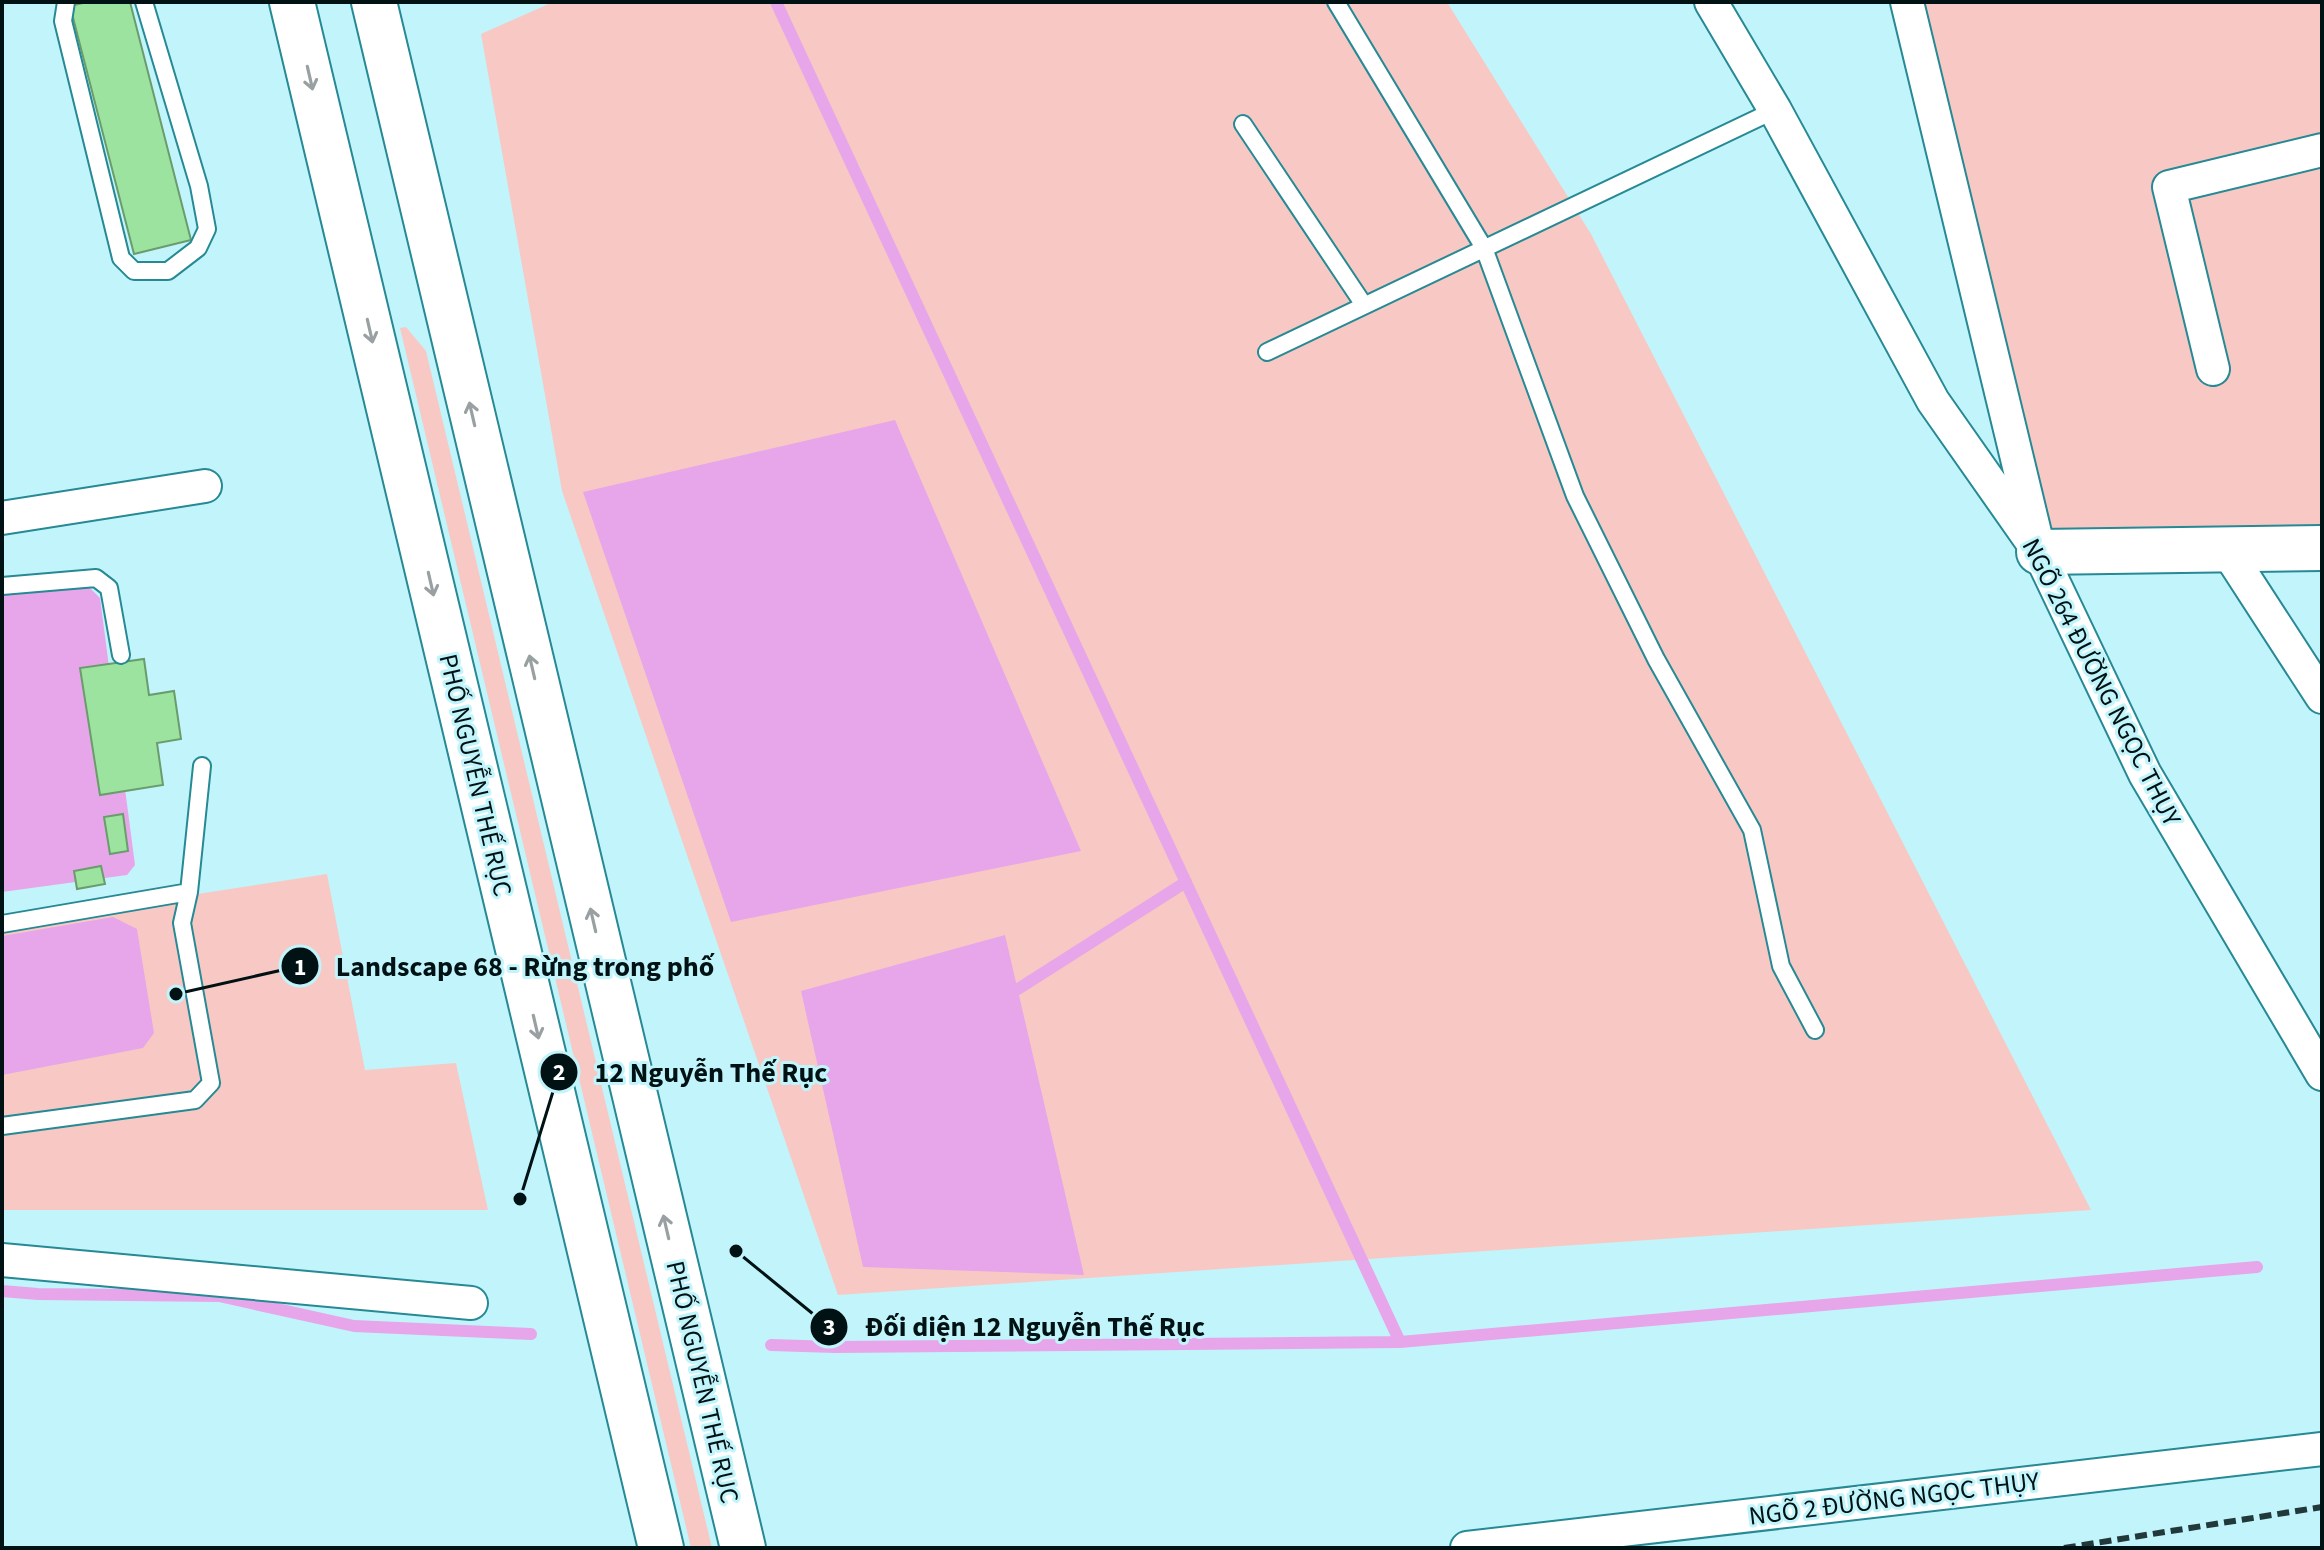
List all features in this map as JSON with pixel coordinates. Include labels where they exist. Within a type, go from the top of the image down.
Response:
[{"type":"main road","name":"PHỐ NGUYỄN THẾ RỤC","points":[[292,2],[661,1548]]},
{"type":"main road","name":"PHỐ NGUYỄN THẾ RỤC","points":[[374,2],[743,1548]]},
{"type":"main road","points":[[2039,552],[2322,548]]},
{"type":"street","name":"NGÕ 264 ĐƯỜNG NGỌC THỤY","points":[[1711,2],[1775,110],[1933,401],[2039,552],[2145,774],[2322,1074]]},
{"type":"street","points":[[1907,2],[2039,552]]},
{"type":"street","points":[[2213,369],[2169,187],[2322,150]]},
{"type":"street","points":[[2,518],[205,486]]},
{"type":"street","points":[[2226,549],[2322,697]]},
{"type":"street","points":[[2,1260],[471,1303]]},
{"type":"street","name":"NGÕ 2 ĐƯỜNG NGỌC THỤY","points":[[1467,1548],[2322,1449]]},
{"type":"lane","points":[[66,2],[63,21],[121,258],[134,271],[168,271],[198,248],[207,229],[199,186],[144,2]]},
{"type":"lane","points":[[1336,2],[1484,248],[1575,496],[1656,659],[1752,830],[1781,966],[1815,1030]]},
{"type":"lane","points":[[1267,352],[1775,110]]},
{"type":"lane","points":[[1243,124],[1364,305]]},
{"type":"lane","points":[[2,586],[96,578],[109,588],[121,655]]},
{"type":"lane","points":[[2,1126],[195,1100],[211,1083],[182,923],[189,892],[202,766]]},
{"type":"lane","points":[[2,924],[189,892]]},
{"type":"shaded area","points":[[553,2],[1447,2],[1591,234],[2091,1210],[838,1295],[562,491],[481,34]]},
{"type":"shaded area","points":[[1907,2],[2322,2],[2322,554],[2039,552]]},
{"type":"shaded area","points":[[406,327],[426,351],[712,1548],[691,1548],[400,328]]},
{"type":"shaded area","points":[[895,420],[1081,851],[731,922],[583,492]]},
{"type":"shaded area","points":[[87,585],[100,598],[135,865],[127,875],[2,892],[2,592]]},
{"type":"shaded area","points":[[327,874],[365,1070],[456,1063],[488,1210],[2,1210],[2,924]]},
{"type":"shaded area","points":[[113,917],[137,929],[154,1033],[143,1048],[2,1075],[2,936]]},
{"type":"shaded area","points":[[1005,935],[1084,1275],[863,1267],[801,991]]},
{"type":"building","points":[[87,2],[130,2],[191,240],[134,254],[70,6]]},
{"type":"building","points":[[144,659],[149,695],[174,691],[181,739],[157,743],[163,785],[100,795],[80,668]]},
{"type":"building","points":[[123,814],[128,851],[110,854],[104,817]]},
{"type":"building","points":[[101,866],[105,884],[77,889],[74,871]]},
{"type":"waterway","points":[[776,2],[1400,1342]]},
{"type":"waterway","points":[[1018,989],[1186,882]]},
{"type":"waterway","points":[[771,1345],[1400,1342],[2257,1267]]},
{"type":"waterway","points":[[2,1291],[219,1296],[354,1326],[531,1334]]},
{"type":"railway","points":[[2064,1548],[2322,1507]]},
{"type":"place","name":"Landscape 68 - Rừng trong phố","points":[[176,994]]},
{"type":"place","name":"12 Nguyễn Thế Rục","points":[[520,1199]]},
{"type":"place","name":"Đối diện 12 Nguyễn Thế Rục","points":[[736,1251]]}]
